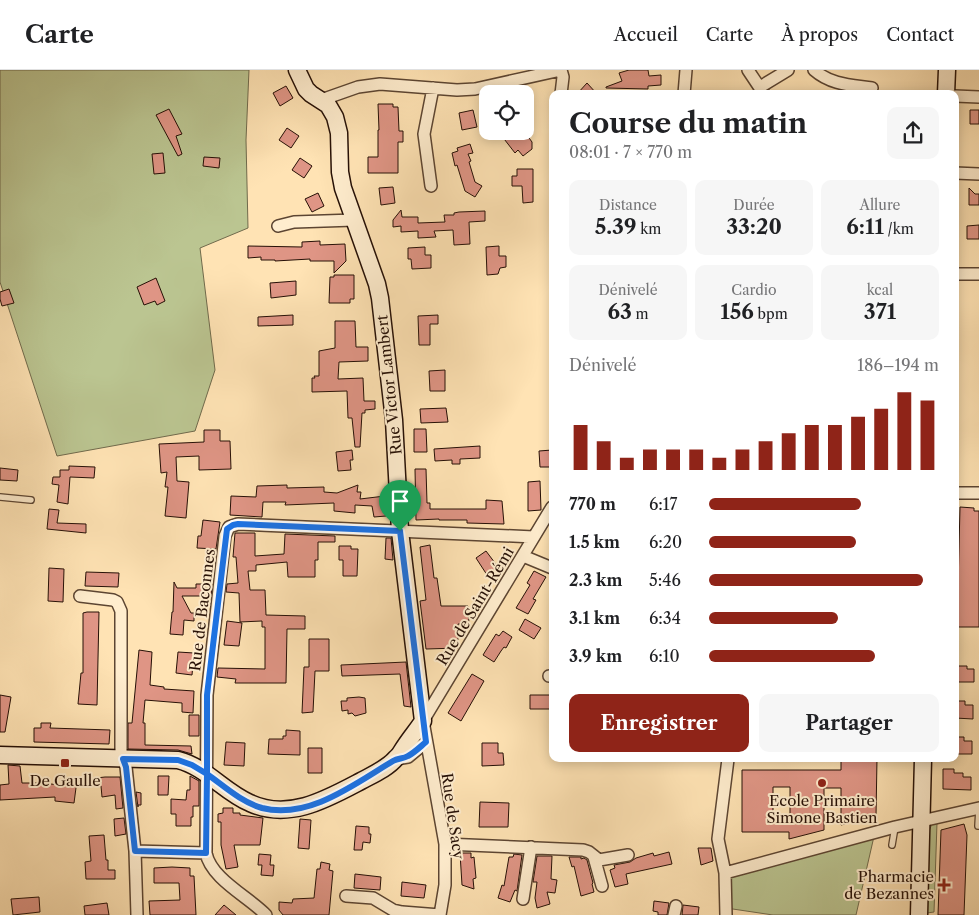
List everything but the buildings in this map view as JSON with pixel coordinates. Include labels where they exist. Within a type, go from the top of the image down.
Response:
[{"type":"street","name":"Rue Victor Lambert","points":[[297,70],[310,94],[321,100],[332,110],[338,125],[341,181],[377,284],[380,298],[394,420],[400,531],[423,722]]},
{"type":"street","points":[[321,100],[358,87],[374,84],[475,89],[561,70],[563,77],[561,90]]},
{"type":"street","points":[[684,90],[686,70]]},
{"type":"street","points":[[748,70],[762,90],[788,70]]},
{"type":"street","points":[[814,70],[823,78],[836,83],[872,88]]},
{"type":"street","points":[[946,90],[947,70]]},
{"type":"street","points":[[431,186],[424,134],[433,88]]},
{"type":"street","points":[[959,96],[979,97]]},
{"type":"street","points":[[959,174],[979,174]]},
{"type":"street","points":[[278,226],[294,222],[354,220]]},
{"type":"street","points":[[959,274],[979,274]]},
{"type":"street","points":[[959,493],[979,493]]},
{"type":"street","name":"Rue de Saint-Rémi","points":[[423,722],[549,512]]},
{"type":"street","name":"Rue de Baconnes","points":[[206,853],[207,695],[227,529],[238,524],[534,537]]},
{"type":"street","points":[[523,556],[549,567]]},
{"type":"street","points":[[80,596],[113,600],[120,606],[121,752],[126,767],[135,851],[137,915]]},
{"type":"street","points":[[0,756],[178,760],[192,765],[207,774],[250,804],[263,808],[291,809],[326,799],[396,759],[423,722]]},
{"type":"street","name":"Rue de Sacy","points":[[423,722],[445,844],[445,885],[440,915]]},
{"type":"street","points":[[396,759],[408,757],[426,742]]},
{"type":"street","points":[[726,915],[725,873],[718,840],[728,762]]},
{"type":"street","points":[[919,915],[923,762]]},
{"type":"street","points":[[725,873],[895,827],[979,808]]},
{"type":"street","points":[[445,844],[583,850],[599,860],[628,855]]},
{"type":"street","points":[[523,899],[531,847]]},
{"type":"street","points":[[135,851],[206,853],[214,869],[266,915]]},
{"type":"street","points":[[594,857],[602,886]]},
{"type":"street","points":[[346,896],[373,898],[393,910],[402,912],[440,915]]},
{"type":"lane","points":[[0,497],[31,500]]},
{"type":"lane","points":[[978,826],[979,808]]},
{"type":"lane","points":[[892,845],[895,827]]},
{"type":"green space","points":[[0,70],[249,70],[246,140],[248,228],[200,248],[215,370],[195,431],[57,456],[0,282]]},
{"type":"green space","points":[[937,823],[934,912],[927,913],[929,831],[932,824]]},
{"type":"green space","points":[[875,832],[856,915],[773,915],[726,908],[725,873]]},
{"type":"place","name":"De Gaulle","points":[[65,763]]},
{"type":"place","name":"Ecole Primaire Simone Bastien","points":[[822,783]]},
{"type":"place","name":"Pharmacie de Bezannes","points":[[944,885]]},
{"type":"route","points":[[400,531],[238,524],[229,526],[225,536],[207,695],[207,774],[192,765],[178,760],[123,759],[126,767],[135,851],[206,853],[207,774],[250,804],[263,808],[291,809],[326,799],[396,759],[408,757],[426,742],[400,531]]}]
